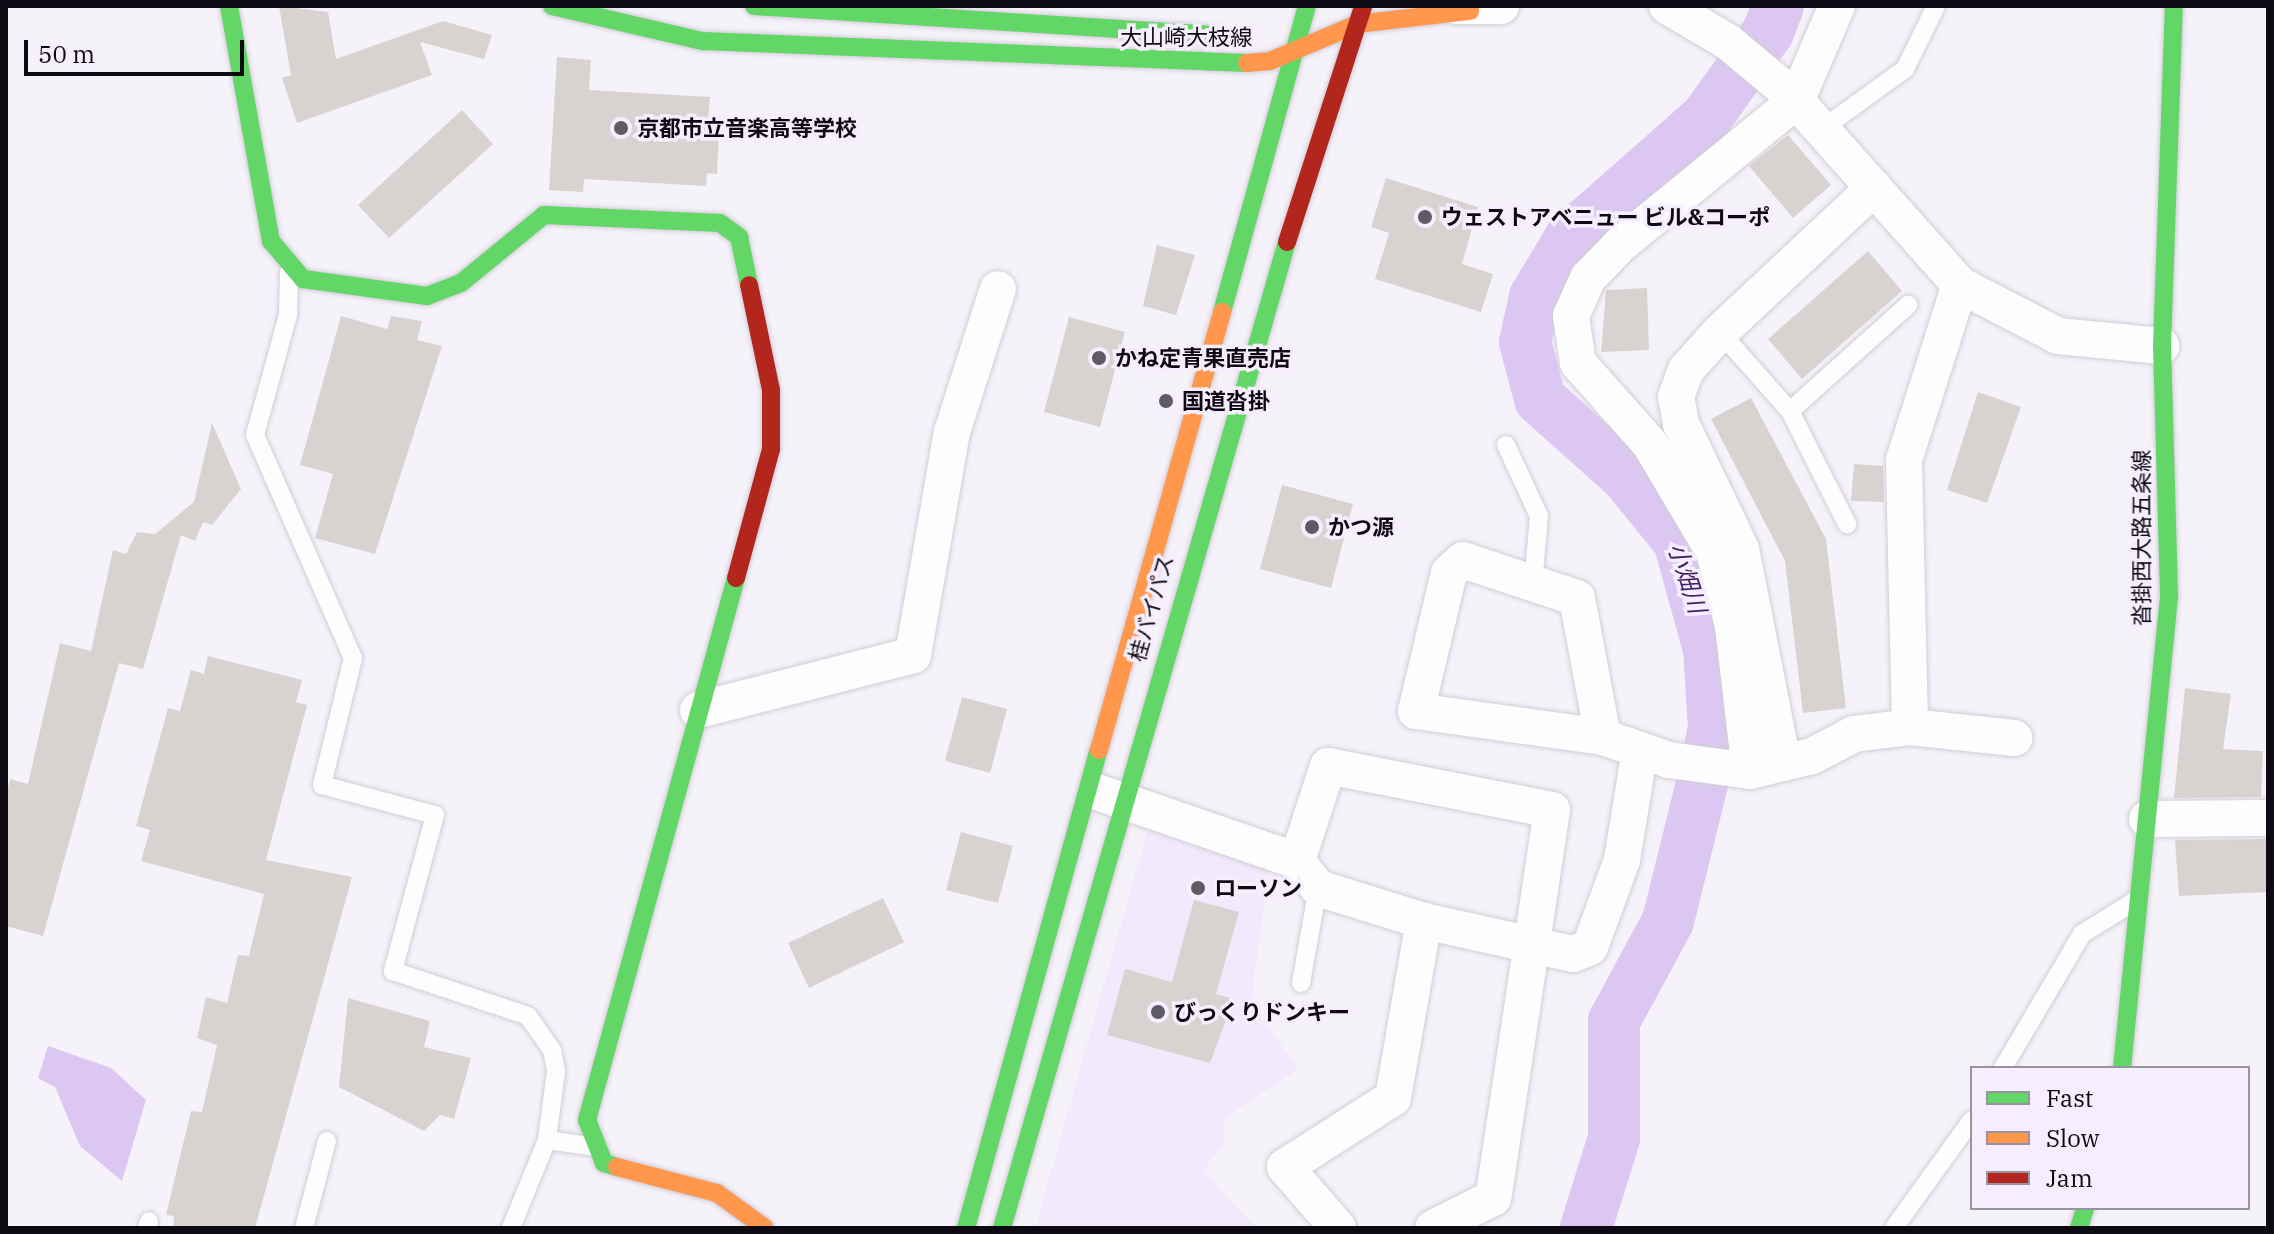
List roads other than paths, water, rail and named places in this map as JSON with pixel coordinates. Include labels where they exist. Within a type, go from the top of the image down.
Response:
[{"type":"main road","points":[[229,6],[271,241],[289,271],[316,282],[427,296],[461,283],[544,215],[720,223],[739,237],[771,390],[771,449],[587,1120],[604,1163],[717,1193],[765,1228]]},
{"type":"main road","name":"大山崎大枝線","points":[[552,6],[703,41],[791,49],[1209,65],[1294,54],[1357,24]]},
{"type":"main road","name":"大山崎大枝線","points":[[754,6],[1237,33]]},
{"type":"main road","name":"桂バイパス","points":[[1002,1228],[1107,795],[1294,54],[1293,29],[1307,6]]},
{"type":"main road","name":"桂バイパス","points":[[966,1228],[1363,6]]},
{"type":"main road","name":"沓掛西大路五条線","points":[[2122,1066],[2169,594],[2162,346],[2174,6]]},
{"type":"main road","points":[[1293,29],[1326,18],[1357,24],[1476,8]]},
{"type":"main road","points":[[1294,54],[1326,18]]},
{"type":"street","points":[[1667,6],[1728,42],[1792,97],[1960,285],[2058,336],[2162,346]]},
{"type":"street","points":[[1757,768],[1733,626],[1714,552],[1650,444],[1578,363],[1571,316],[1588,278],[1621,244],[1792,97],[1837,6]]},
{"type":"street","points":[[1757,768],[1741,549],[1681,424],[1676,397],[1686,370],[1720,332],[1874,188]]},
{"type":"street","points":[[1910,727],[1904,460],[1960,285]]},
{"type":"street","points":[[698,710],[913,655],[952,432],[998,289]]},
{"type":"street","points":[[1603,737],[1577,598],[1463,560],[1449,573],[1416,711],[1603,737],[1654,755],[1757,768],[1854,734],[1910,727],[2014,738]]},
{"type":"street","points":[[1107,795],[1424,921],[1573,954],[1590,947],[1654,755]]},
{"type":"street","points":[[1308,874],[1328,766],[1552,810],[1493,1198],[1433,1228]]},
{"type":"street","points":[[2147,819],[2268,818]]},
{"type":"street","points":[[1338,1228],[1285,1167],[1393,1098],[1424,921]]},
{"type":"lane","points":[[1822,129],[1905,69],[1936,6]]},
{"type":"lane","points":[[289,271],[288,315],[255,435],[353,658],[322,785],[435,815],[393,971],[528,1016],[552,1050],[556,1071],[547,1140],[511,1228]]},
{"type":"lane","points":[[1790,411],[1908,305]]},
{"type":"lane","points":[[1720,332],[1790,411],[1847,524]]},
{"type":"lane","points":[[1506,445],[1539,516],[1533,585]]},
{"type":"lane","points":[[1301,983],[1308,874]]},
{"type":"lane","points":[[2004,1066],[2082,934],[2138,899]]},
{"type":"lane","points":[[1894,1228],[1970,1123]]},
{"type":"lane","points":[[547,1140],[598,1147]]},
{"type":"lane","points":[[304,1228],[327,1141]]},
{"type":"waterway","name":"小畑川","points":[[1586,1228],[1614,1138],[1614,1021],[1668,921],[1707,763],[1714,727],[1709,649],[1679,541],[1626,476],[1540,399],[1525,342],[1535,297],[1571,237],[1706,118],[1768,32],[1778,6]]},
{"type":"place","name":"京都市立音楽高等学校","points":[[621,128]]},
{"type":"place","name":"ウェストアベニュー ビル&コーポ","points":[[1425,217]]},
{"type":"place","name":"かね定青果直売店","points":[[1099,358]]},
{"type":"place","name":"国道沓掛","points":[[1166,401]]},
{"type":"place","name":"かつ源","points":[[1312,527]]},
{"type":"place","name":"ローソン","points":[[1198,888]]},
{"type":"place","name":"びっくりドンキー","points":[[1158,1012]]}]
